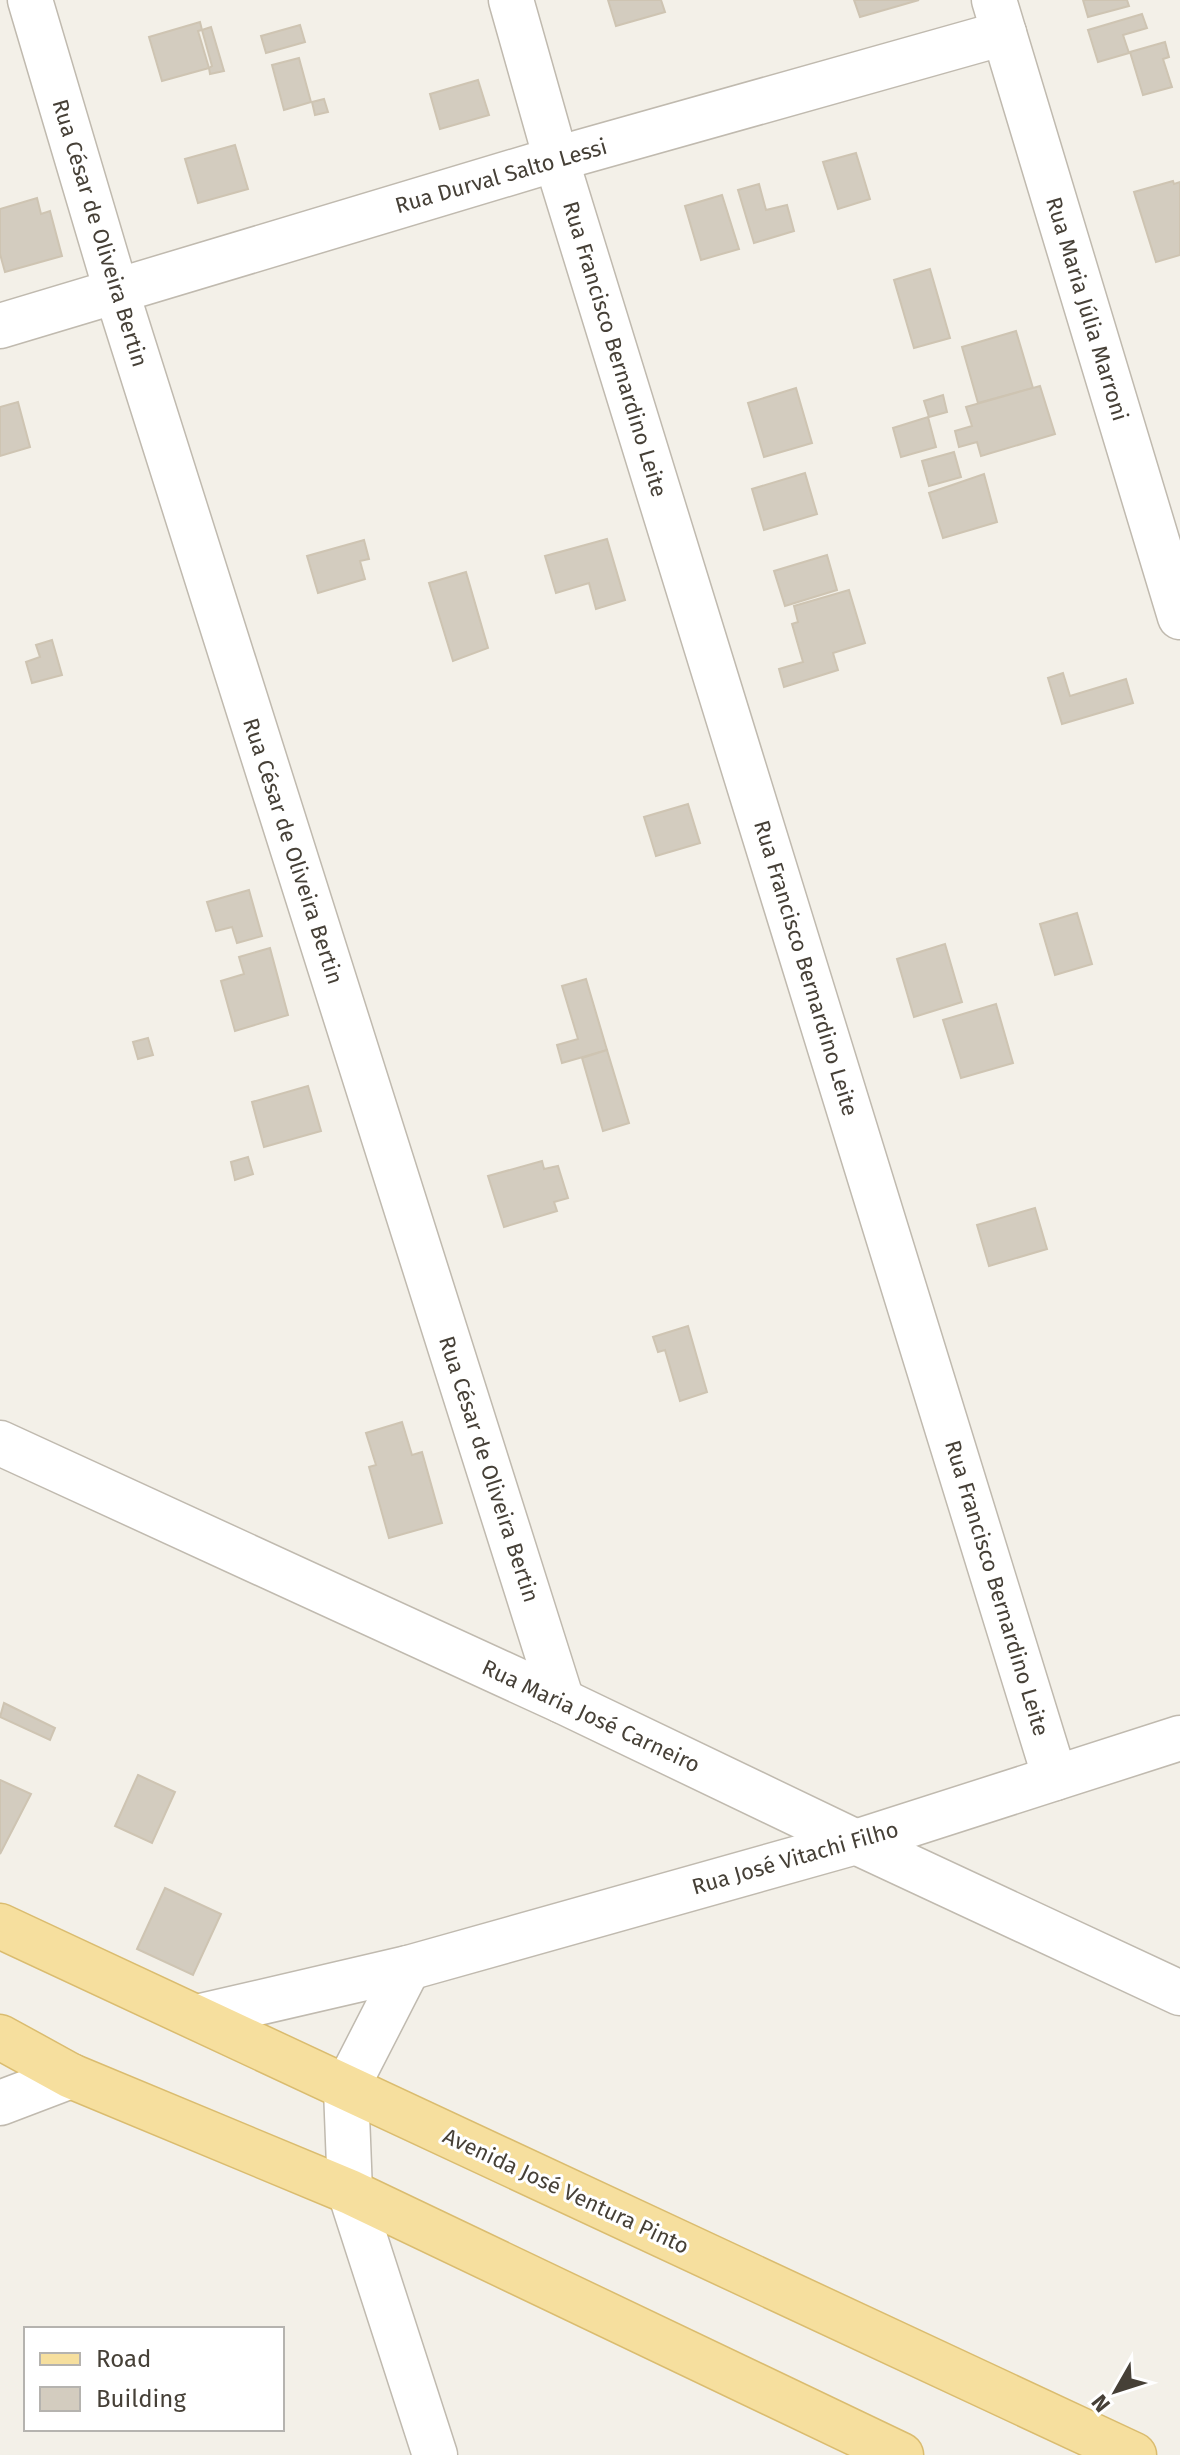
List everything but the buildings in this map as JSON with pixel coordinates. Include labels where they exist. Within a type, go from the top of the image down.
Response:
[{"type":"main road","name":"Avenida José Ventura Pinto","points":[[0,1926],[1134,2455]]},
{"type":"main road","points":[[0,2037],[71,2076],[350,2192],[901,2455]]},
{"type":"street","name":"Rua César de Oliveira Bertin","points":[[30,0],[116,290],[562,1701]]},
{"type":"street","name":"Rua Francisco Bernardino Leite","points":[[511,0],[556,159],[1055,1778]]},
{"type":"street","name":"Rua Durval Salto Lessi","points":[[0,326],[556,159],[999,16]]},
{"type":"street","name":"Rua Maria Júlia Marroni","points":[[999,16],[1180,617]]},
{"type":"street","name":"Rua Maria José Carneiro","points":[[0,1443],[562,1701],[1180,1993]]},
{"type":"street","name":"Rua José Vitachi Filho","points":[[197,2017],[408,1968],[856,1842],[1180,1738]]},
{"type":"street","points":[[408,1968],[346,2089],[350,2192],[435,2455]]},
{"type":"street","points":[[0,2103],[71,2076]]}]
